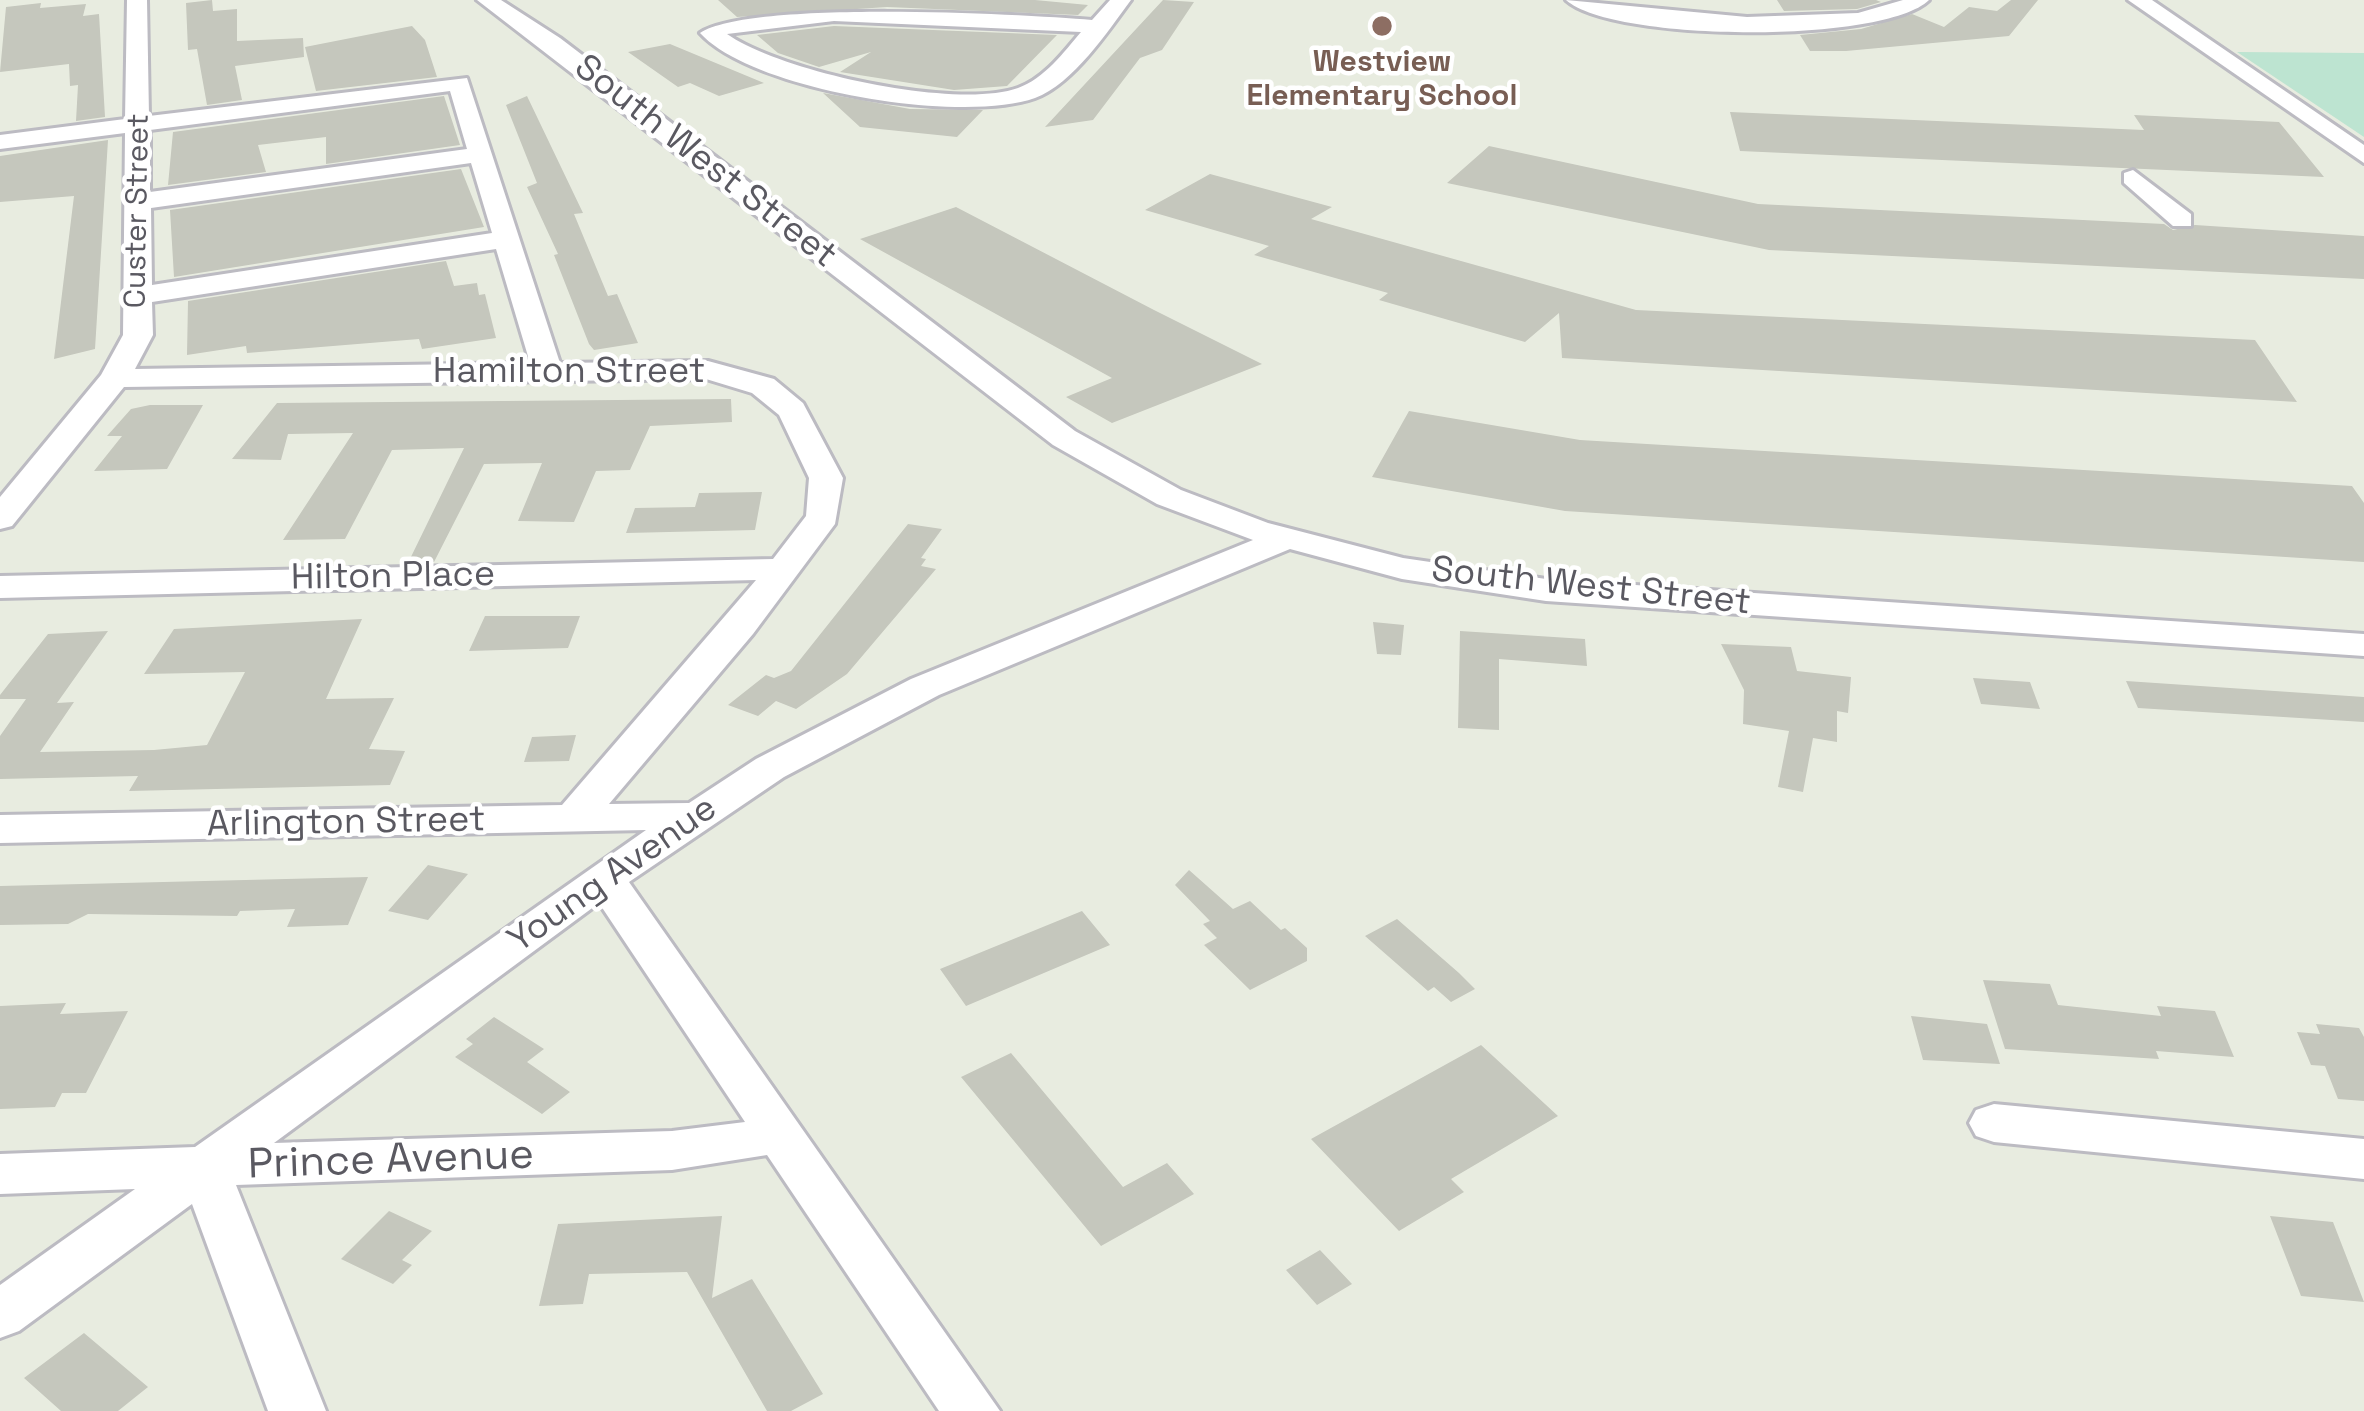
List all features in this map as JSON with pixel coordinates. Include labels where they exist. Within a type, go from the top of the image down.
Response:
[{"type":"street","name":"Custer Street","points":[[0,519],[115,378],[138,335],[137,0]]},
{"type":"street","name":"South West Street","points":[[487,0],[562,50],[1064,438],[1168,496],[1285,539],[1402,568],[1546,590],[2364,645]]},
{"type":"street","points":[[1096,26],[835,7],[735,21],[711,33],[814,79],[976,100],[1036,89],[1121,0]]},
{"type":"street","points":[[1577,2],[1607,13],[1827,25],[1891,17],[1919,0]]},
{"type":"street","points":[[2121,0],[2142,3],[2364,156]]},
{"type":"street","points":[[0,142],[461,85],[548,371]]},
{"type":"street","points":[[137,202],[482,154]]},
{"type":"street","points":[[2133,178],[2182,220]]},
{"type":"street","points":[[136,296],[508,239]]},
{"type":"street","name":"Hamilton Street","points":[[115,378],[728,372],[778,396],[819,455],[826,478],[824,517],[574,818]]},
{"type":"street","name":"Young Avenue","points":[[0,1315],[693,816],[867,715],[1285,539]]},
{"type":"street","name":"Hilton Place","points":[[0,586],[785,569]]},
{"type":"street","name":"Arlington Street","points":[[0,829],[693,816]]},
{"type":"street","points":[[604,878],[970,1411]]},
{"type":"street","points":[[1994,1123],[2364,1159]]},
{"type":"street","name":"Prince Avenue","points":[[0,1174],[500,1153],[670,1155],[721,1149],[778,1132]]},
{"type":"street","points":[[203,1169],[297,1411]]},
{"type":"green space","points":[[2237,52],[2364,53],[2364,137]]},
{"type":"building","points":[[212,0],[213,11],[237,9],[237,41],[303,38],[304,57],[235,66],[242,100],[207,105],[197,49],[188,50],[186,3]]},
{"type":"building","points":[[718,0],[1035,0],[1088,5],[1078,15],[887,7],[737,17]]},
{"type":"building","points":[[1163,0],[1194,2],[1162,50],[1140,58],[1093,120],[1045,127]]},
{"type":"building","points":[[1777,0],[1881,2],[1857,9],[1784,11]]},
{"type":"building","points":[[2011,0],[2038,0],[2009,36],[1810,51],[1800,35],[1861,29],[1912,14],[1944,27],[1969,7],[1997,11]]},
{"type":"building","points":[[41,3],[40,8],[86,4],[83,16],[99,14],[105,117],[76,121],[78,85],[70,86],[69,64],[0,72],[6,7]]},
{"type":"building","points":[[412,26],[425,40],[437,77],[316,91],[305,47]]},
{"type":"building","points":[[834,26],[1057,35],[1007,86],[954,90],[840,72],[871,52],[819,67],[778,53],[757,35]]},
{"type":"building","points":[[670,44],[764,83],[719,96],[690,83],[678,87],[628,52]]},
{"type":"building","points":[[823,93],[910,109],[983,110],[957,137],[860,127]]},
{"type":"building","points":[[444,96],[460,145],[326,164],[326,137],[258,145],[266,172],[168,185],[173,132]]},
{"type":"building","points":[[527,96],[583,213],[574,214],[608,296],[617,294],[638,343],[594,350],[589,344],[554,255],[558,254],[527,187],[537,183],[506,105]]},
{"type":"building","points":[[1730,112],[2144,130],[2134,115],[2279,122],[2324,177],[1740,151]]},
{"type":"building","points":[[108,140],[95,349],[54,359],[74,196],[0,202],[0,156]]},
{"type":"building","points":[[1489,146],[1758,204],[2164,224],[2173,230],[2195,225],[2364,236],[2364,279],[1769,250],[1447,183]]},
{"type":"building","points":[[461,169],[484,227],[174,277],[170,210]]},
{"type":"building","points":[[1210,174],[1332,207],[1311,219],[1636,310],[2255,340],[2297,402],[1562,358],[1559,313],[1525,342],[1379,300],[1388,293],[1254,255],[1269,246],[1145,210]]},
{"type":"building","points":[[956,207],[1262,364],[1112,423],[1066,397],[1112,378],[860,239]]},
{"type":"building","points":[[446,261],[454,286],[477,283],[479,295],[485,294],[496,338],[422,349],[419,339],[247,353],[246,346],[187,355],[188,301]]},
{"type":"building","points":[[731,399],[732,422],[650,426],[630,470],[596,471],[574,522],[518,521],[542,463],[484,464],[434,562],[408,563],[464,448],[392,450],[345,539],[283,540],[353,433],[288,434],[281,460],[232,459],[277,403]]},
{"type":"building","points":[[203,405],[167,469],[94,471],[122,436],[107,436],[131,409]]},
{"type":"building","points":[[1409,411],[1580,440],[2352,486],[2364,503],[2364,562],[1565,511],[1372,477]]},
{"type":"building","points":[[762,492],[755,530],[626,533],[635,508],[695,507],[699,493]]},
{"type":"building","points":[[908,524],[942,529],[921,558],[926,559],[921,566],[936,569],[847,674],[796,709],[776,701],[758,716],[728,705],[766,675],[774,678],[791,671]]},
{"type":"building","points":[[485,616],[580,616],[568,648],[469,651]]},
{"type":"building","points":[[362,619],[326,699],[394,698],[369,749],[405,751],[390,785],[129,791],[138,776],[0,779],[0,736],[26,699],[0,699],[0,695],[48,634],[108,631],[57,703],[74,702],[40,752],[154,750],[207,745],[245,672],[144,674],[174,629]]},
{"type":"building","points":[[1373,622],[1404,625],[1401,655],[1377,654]]},
{"type":"building","points":[[1460,631],[1585,639],[1587,666],[1499,659],[1499,730],[1458,728]]},
{"type":"building","points":[[1721,644],[1791,647],[1797,671],[1851,677],[1848,713],[1837,711],[1837,742],[1813,738],[1803,792],[1778,787],[1789,731],[1743,724],[1744,690]]},
{"type":"building","points":[[1973,678],[2030,682],[2040,709],[1981,704]]},
{"type":"building","points":[[2126,681],[2364,697],[2364,722],[2138,708]]},
{"type":"building","points":[[576,735],[569,761],[524,762],[532,737]]},
{"type":"building","points":[[428,865],[468,874],[428,920],[388,911]]},
{"type":"building","points":[[1189,870],[1233,909],[1250,901],[1307,948],[1307,961],[1250,990],[1204,945],[1217,938],[1203,924],[1210,921],[1175,885]]},
{"type":"building","points":[[368,877],[348,925],[287,927],[295,909],[240,911],[237,916],[88,914],[68,924],[0,925],[0,886]]},
{"type":"building","points":[[1082,911],[1110,945],[966,1006],[940,969]]},
{"type":"building","points":[[1397,919],[1475,989],[1451,1002],[1434,987],[1428,991],[1365,936]]},
{"type":"building","points":[[1983,980],[2050,984],[2058,1005],[2161,1016],[2157,1006],[2215,1011],[2234,1057],[2156,1051],[2159,1059],[2005,1049]]},
{"type":"building","points":[[66,1003],[60,1014],[128,1011],[86,1093],[62,1093],[55,1107],[0,1109],[0,1006]]},
{"type":"building","points":[[1911,1016],[1987,1024],[2000,1064],[1923,1060]]},
{"type":"building","points":[[494,1017],[544,1049],[527,1062],[570,1092],[542,1114],[455,1057],[473,1044],[466,1039]]},
{"type":"building","points":[[2316,1024],[2359,1028],[2364,1037],[2364,1101],[2338,1099],[2325,1066],[2311,1065],[2297,1032],[2320,1034]]},
{"type":"building","points":[[1481,1045],[1558,1116],[1451,1179],[1464,1192],[1399,1231],[1311,1139]]},
{"type":"building","points":[[1011,1053],[1123,1187],[1167,1163],[1194,1194],[1101,1246],[961,1077]]},
{"type":"building","points":[[389,1211],[432,1231],[402,1260],[412,1265],[393,1284],[341,1259]]},
{"type":"building","points":[[722,1216],[712,1298],[752,1279],[823,1394],[791,1411],[767,1411],[687,1272],[589,1274],[583,1304],[539,1306],[558,1224]]},
{"type":"building","points":[[2270,1216],[2333,1222],[2364,1302],[2301,1296]]},
{"type":"building","points":[[1320,1250],[1352,1284],[1317,1305],[1286,1270]]},
{"type":"building","points":[[84,1333],[148,1387],[118,1411],[61,1411],[24,1378]]},
{"type":"place","name":"Westview Elementary School","points":[[1382,26]]}]
